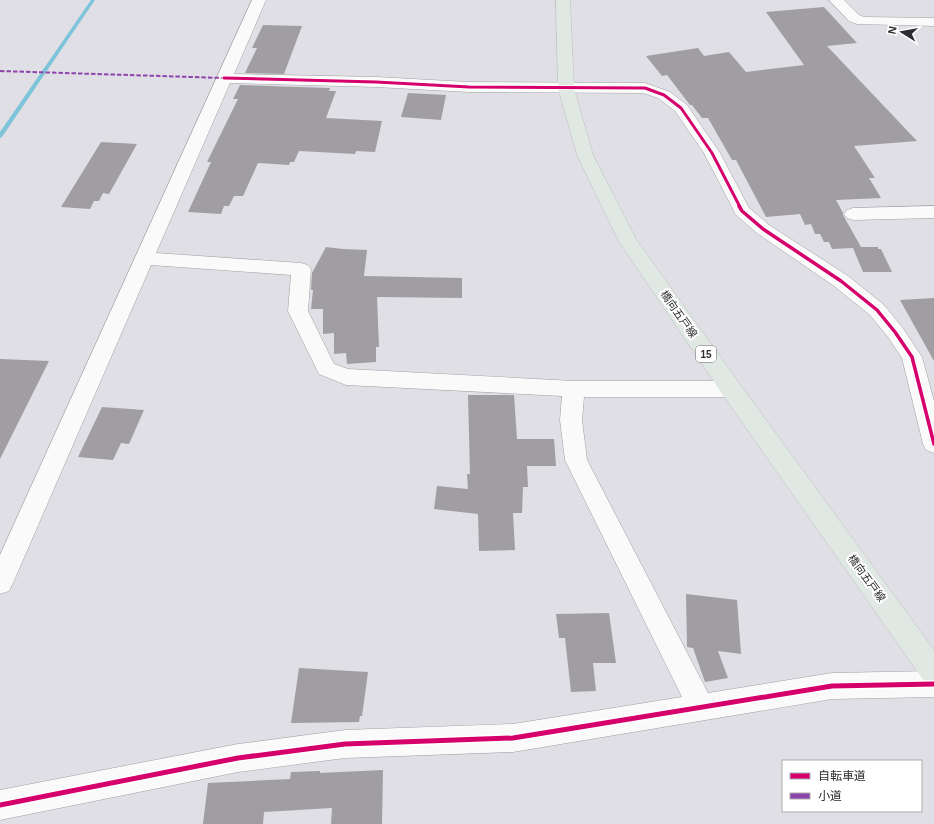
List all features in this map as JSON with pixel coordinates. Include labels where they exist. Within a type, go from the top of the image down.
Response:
[{"type":"main road","name":"橋向五戸線","points":[[562,0],[566,88],[585,155],[627,240],[731,389],[934,672]]},
{"type":"street","points":[[0,583],[259,0]]},
{"type":"street","points":[[836,0],[854,18],[862,21],[934,22]]},
{"type":"street","points":[[224,78],[376,82],[469,87],[620,87],[645,88],[664,95],[681,108],[712,153],[742,211],[763,229],[841,281],[877,310],[895,332],[912,357],[934,444]]},
{"type":"street","points":[[853,214],[934,212]]},
{"type":"street","points":[[145,258],[301,269],[298,311],[326,369],[346,378],[574,389],[731,389]]},
{"type":"street","points":[[574,389],[571,420],[576,460],[701,707]]},
{"type":"street","points":[[0,805],[238,758],[345,744],[513,738],[832,686],[934,684]]},
{"type":"building","points":[[824,7],[857,43],[827,46],[917,141],[854,146],[875,178],[869,178],[881,198],[836,200],[861,247],[878,247],[878,249],[881,249],[892,272],[863,272],[853,248],[832,249],[829,242],[824,242],[820,234],[815,234],[811,224],[805,225],[800,214],[766,217],[736,160],[732,160],[708,118],[702,118],[667,75],[662,76],[646,56],[698,48],[704,56],[729,52],[746,72],[804,65],[766,12]]},
{"type":"building","points":[[263,25],[302,26],[284,74],[245,73],[257,48],[252,48]]},
{"type":"building","points":[[240,85],[330,88],[329,91],[336,91],[326,118],[382,121],[375,152],[356,151],[355,154],[299,151],[294,162],[290,162],[289,165],[258,163],[243,196],[234,196],[229,206],[224,206],[221,214],[188,212],[211,162],[207,162],[238,99],[233,99]]},
{"type":"building","points":[[408,93],[446,95],[441,120],[401,117]]},
{"type":"building","points":[[101,142],[137,144],[109,194],[103,193],[99,201],[94,201],[90,209],[61,207]]},
{"type":"building","points":[[326,247],[367,250],[364,276],[462,278],[462,298],[377,297],[379,347],[376,347],[376,362],[347,364],[346,353],[334,354],[334,333],[323,334],[323,309],[311,309],[313,290],[311,290],[312,273]]},
{"type":"building","points":[[934,298],[934,361],[900,300]]},
{"type":"building","points":[[0,359],[49,361],[0,459]]},
{"type":"building","points":[[468,395],[514,395],[517,439],[554,439],[556,466],[527,466],[528,487],[523,487],[522,513],[513,513],[515,550],[479,551],[478,514],[434,509],[437,486],[468,489],[467,474],[470,474]]},
{"type":"building","points":[[102,407],[144,410],[129,444],[121,443],[113,460],[78,457]]},
{"type":"building","points":[[686,594],[737,600],[741,654],[718,651],[728,678],[705,682],[693,648],[687,647]]},
{"type":"building","points":[[609,613],[616,663],[593,663],[596,691],[571,692],[565,638],[559,638],[556,614]]},
{"type":"building","points":[[299,668],[368,672],[362,716],[360,716],[359,722],[291,723]]},
{"type":"building","points":[[383,770],[382,824],[331,824],[332,808],[264,812],[263,824],[203,824],[208,783],[290,779],[291,772],[320,771],[320,773]]},
{"type":"waterway","points":[[0,136],[93,0]]},
{"type":"marked path","points":[[0,71],[224,78]]},
{"type":"cycle path","points":[[224,78],[376,82],[469,87],[620,87],[645,88],[664,95],[681,108],[712,153],[742,211],[763,229],[841,281],[877,310],[895,332],[912,357],[934,444]]},
{"type":"cycle path","points":[[0,805],[238,758],[345,744],[513,738],[832,686],[934,684]]}]
